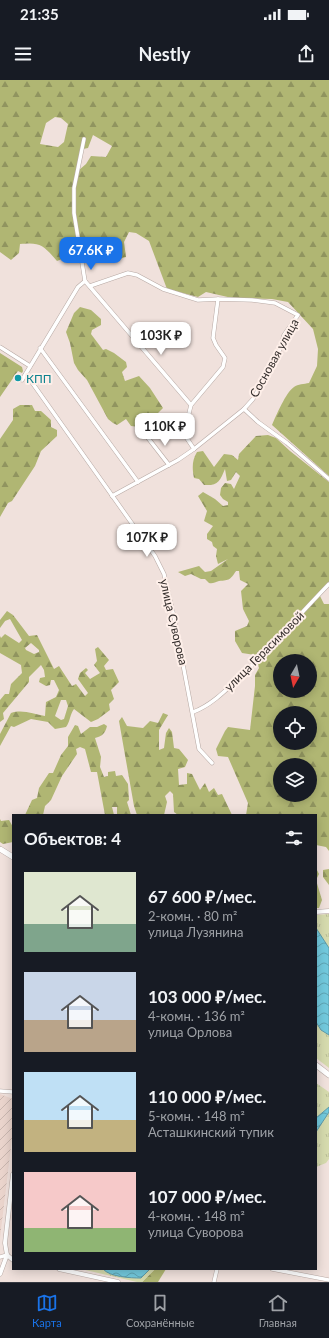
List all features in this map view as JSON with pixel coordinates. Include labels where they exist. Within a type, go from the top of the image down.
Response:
[{"type":"main road","points":[[0,849],[12,856]]},
{"type":"main road","points":[[317,1066],[329,1075]]},
{"type":"street","points":[[84,139],[74,188],[74,213],[85,281],[191,405]]},
{"type":"street","points":[[90,286],[128,274],[137,275],[163,289],[198,300],[218,299],[213,338],[225,358],[223,366],[191,405],[184,434],[194,449]]},
{"type":"street","points":[[22,380],[78,287],[85,281]]},
{"type":"street","name":"Сосновая улица","points":[[112,496],[169,465],[194,449],[244,410],[253,399],[278,355],[284,335],[298,315],[275,303],[252,300],[218,299]]},
{"type":"street","points":[[0,346],[30,366]]},
{"type":"street","points":[[40,348],[138,482]]},
{"type":"street","name":"улица Суворова","points":[[26,374],[155,556],[164,574],[200,749],[212,763]]},
{"type":"street","points":[[244,410],[287,443],[329,479]]},
{"type":"street","points":[[148,438],[169,465]]},
{"type":"street","name":"улица Герасимовой","points":[[193,712],[202,708],[221,694],[253,664],[329,584]]},
{"type":"street","points":[[317,912],[329,911]]},
{"type":"street","points":[[0,1091],[12,1092]]},
{"type":"street","points":[[0,1274],[7,1255],[5,1243],[12,1183]]},
{"type":"street","points":[[0,1257],[7,1255]]},
{"type":"street","points":[[7,1255],[12,1259]]},
{"type":"street","points":[[64,1270],[118,1282]]},
{"type":"street","points":[[214,1282],[217,1270]]},
{"type":"street","points":[[277,1270],[329,1280]]},
{"type":"shaded area","points":[[0,1094],[12,1099],[12,1138],[0,1238]]},
{"type":"green space","points":[[0,80],[329,80],[329,476],[272,425],[282,404],[291,390],[296,386],[309,383],[317,366],[318,349],[313,329],[288,302],[272,299],[232,298],[206,292],[198,297],[167,289],[149,241],[136,233],[129,232],[124,242],[126,257],[104,263],[100,254],[86,256],[83,246],[68,247],[67,257],[57,261],[45,248],[37,244],[20,244],[19,253],[11,260],[0,252]],"holes":[[[55,117],[61,118],[68,124],[64,142],[58,147],[40,144],[46,123]],[[93,135],[112,146],[106,157],[91,156],[86,164],[79,170],[83,149],[88,148]]]},
{"type":"green space","points":[[80,307],[91,310],[101,319],[101,325],[92,330],[91,334],[103,350],[106,349],[114,353],[126,362],[127,367],[122,372],[125,381],[139,376],[150,388],[163,408],[153,418],[160,427],[148,437],[140,427],[131,426],[126,419],[117,425],[108,419],[87,380],[74,363],[66,332],[74,313]]},
{"type":"green space","points":[[0,353],[22,367],[23,371],[22,373],[18,371],[0,397]]},
{"type":"green space","points":[[20,405],[32,405],[35,411],[41,411],[51,420],[51,427],[57,430],[57,436],[41,451],[35,466],[12,501],[8,503],[0,517],[0,439],[13,420],[13,409]]},
{"type":"green space","points":[[268,435],[276,438],[329,482],[329,582],[319,594],[324,604],[329,604],[329,851],[326,847],[317,845],[317,814],[246,814],[248,803],[228,757],[218,756],[216,749],[228,727],[250,730],[255,675],[259,668],[255,655],[242,653],[235,641],[235,631],[247,626],[249,621],[243,609],[241,591],[248,584],[240,580],[239,571],[236,571],[229,579],[212,583],[191,574],[185,576],[178,572],[199,566],[205,572],[211,571],[228,559],[218,564],[216,556],[217,549],[213,546],[212,542],[207,539],[207,534],[213,526],[204,521],[207,511],[198,496],[203,492],[223,506],[228,505],[228,502],[220,495],[221,488],[225,483],[231,484],[234,489],[240,476],[236,472],[231,480],[227,481],[225,469],[218,482],[212,485],[204,485],[199,479],[194,478],[193,464],[197,452],[203,451],[214,467],[224,454],[232,455],[238,460],[239,454],[256,436]]},
{"type":"green space","points":[[7,611],[13,615],[29,636],[37,635],[54,669],[59,666],[72,686],[76,684],[85,696],[88,693],[78,679],[80,673],[86,668],[88,670],[85,673],[90,679],[100,673],[94,665],[97,661],[95,649],[98,647],[109,660],[104,666],[106,670],[113,669],[119,682],[111,690],[114,699],[109,704],[110,710],[98,719],[91,722],[74,709],[66,727],[55,729],[48,722],[31,719],[14,727],[11,726],[0,746],[0,734],[11,713],[24,712],[45,716],[46,702],[56,697],[59,690],[54,680],[51,680],[50,685],[46,686],[39,682],[40,678],[45,677],[44,670],[41,665],[29,677],[29,682],[3,713],[4,719],[0,722],[0,700],[5,694],[9,694],[11,684],[22,673],[21,665],[0,653],[0,636],[1,638],[5,634],[19,643],[22,640],[10,619],[5,621],[0,628],[0,620]],"holes":[[[31,643],[39,650],[39,652],[34,654],[26,650],[25,648]],[[61,700],[66,700],[68,706],[64,719],[61,720],[55,716]]]},
{"type":"green space","points":[[163,713],[168,715],[159,730],[159,750],[164,748],[166,733],[169,728],[172,732],[174,748],[179,749],[188,760],[185,767],[178,769],[179,785],[187,784],[187,773],[192,774],[200,790],[205,783],[209,792],[214,788],[218,795],[222,794],[232,814],[177,814],[174,812],[173,794],[170,791],[165,796],[167,802],[164,814],[137,814],[119,721],[122,717],[127,726],[143,728],[150,721],[158,723]]},
{"type":"green space","points":[[104,724],[107,726],[104,733],[95,738],[101,757],[100,767],[104,777],[108,776],[108,772],[115,771],[116,776],[122,775],[128,784],[129,800],[127,802],[131,814],[117,814],[117,807],[112,807],[114,814],[105,814],[97,772],[91,772],[85,749],[80,747],[76,749],[77,754],[62,776],[51,800],[45,806],[43,814],[25,814],[32,800],[37,798],[39,788],[49,773],[53,773],[61,755],[68,746],[68,737],[75,725],[78,726],[81,734],[90,727],[97,727]]},
{"type":"green space","points":[[0,819],[1,821],[9,820],[12,825],[12,842],[3,844],[0,842]]},
{"type":"green space","points":[[329,869],[329,885],[323,877],[323,870]]},
{"type":"green space","points":[[317,883],[322,900],[319,908],[317,908]]},
{"type":"green space","points":[[329,914],[329,1068],[317,1059],[317,915]]},
{"type":"green space","points":[[317,1084],[329,1092],[329,1159],[326,1163],[317,1167]]},
{"type":"green space","points":[[85,1270],[154,1270],[142,1282]]},
{"type":"green space","points":[[154,1270],[165,1270],[158,1282],[142,1282]]},
{"type":"water","points":[[317,930],[329,948],[329,1035],[321,1030],[317,1024]]},
{"type":"water","points":[[329,1107],[329,1112],[317,1130],[317,1117]]},
{"type":"water","points":[[104,1270],[149,1270],[141,1278],[126,1277],[106,1272]]},
{"type":"place","name":"КПП","points":[[18,378]]}]
